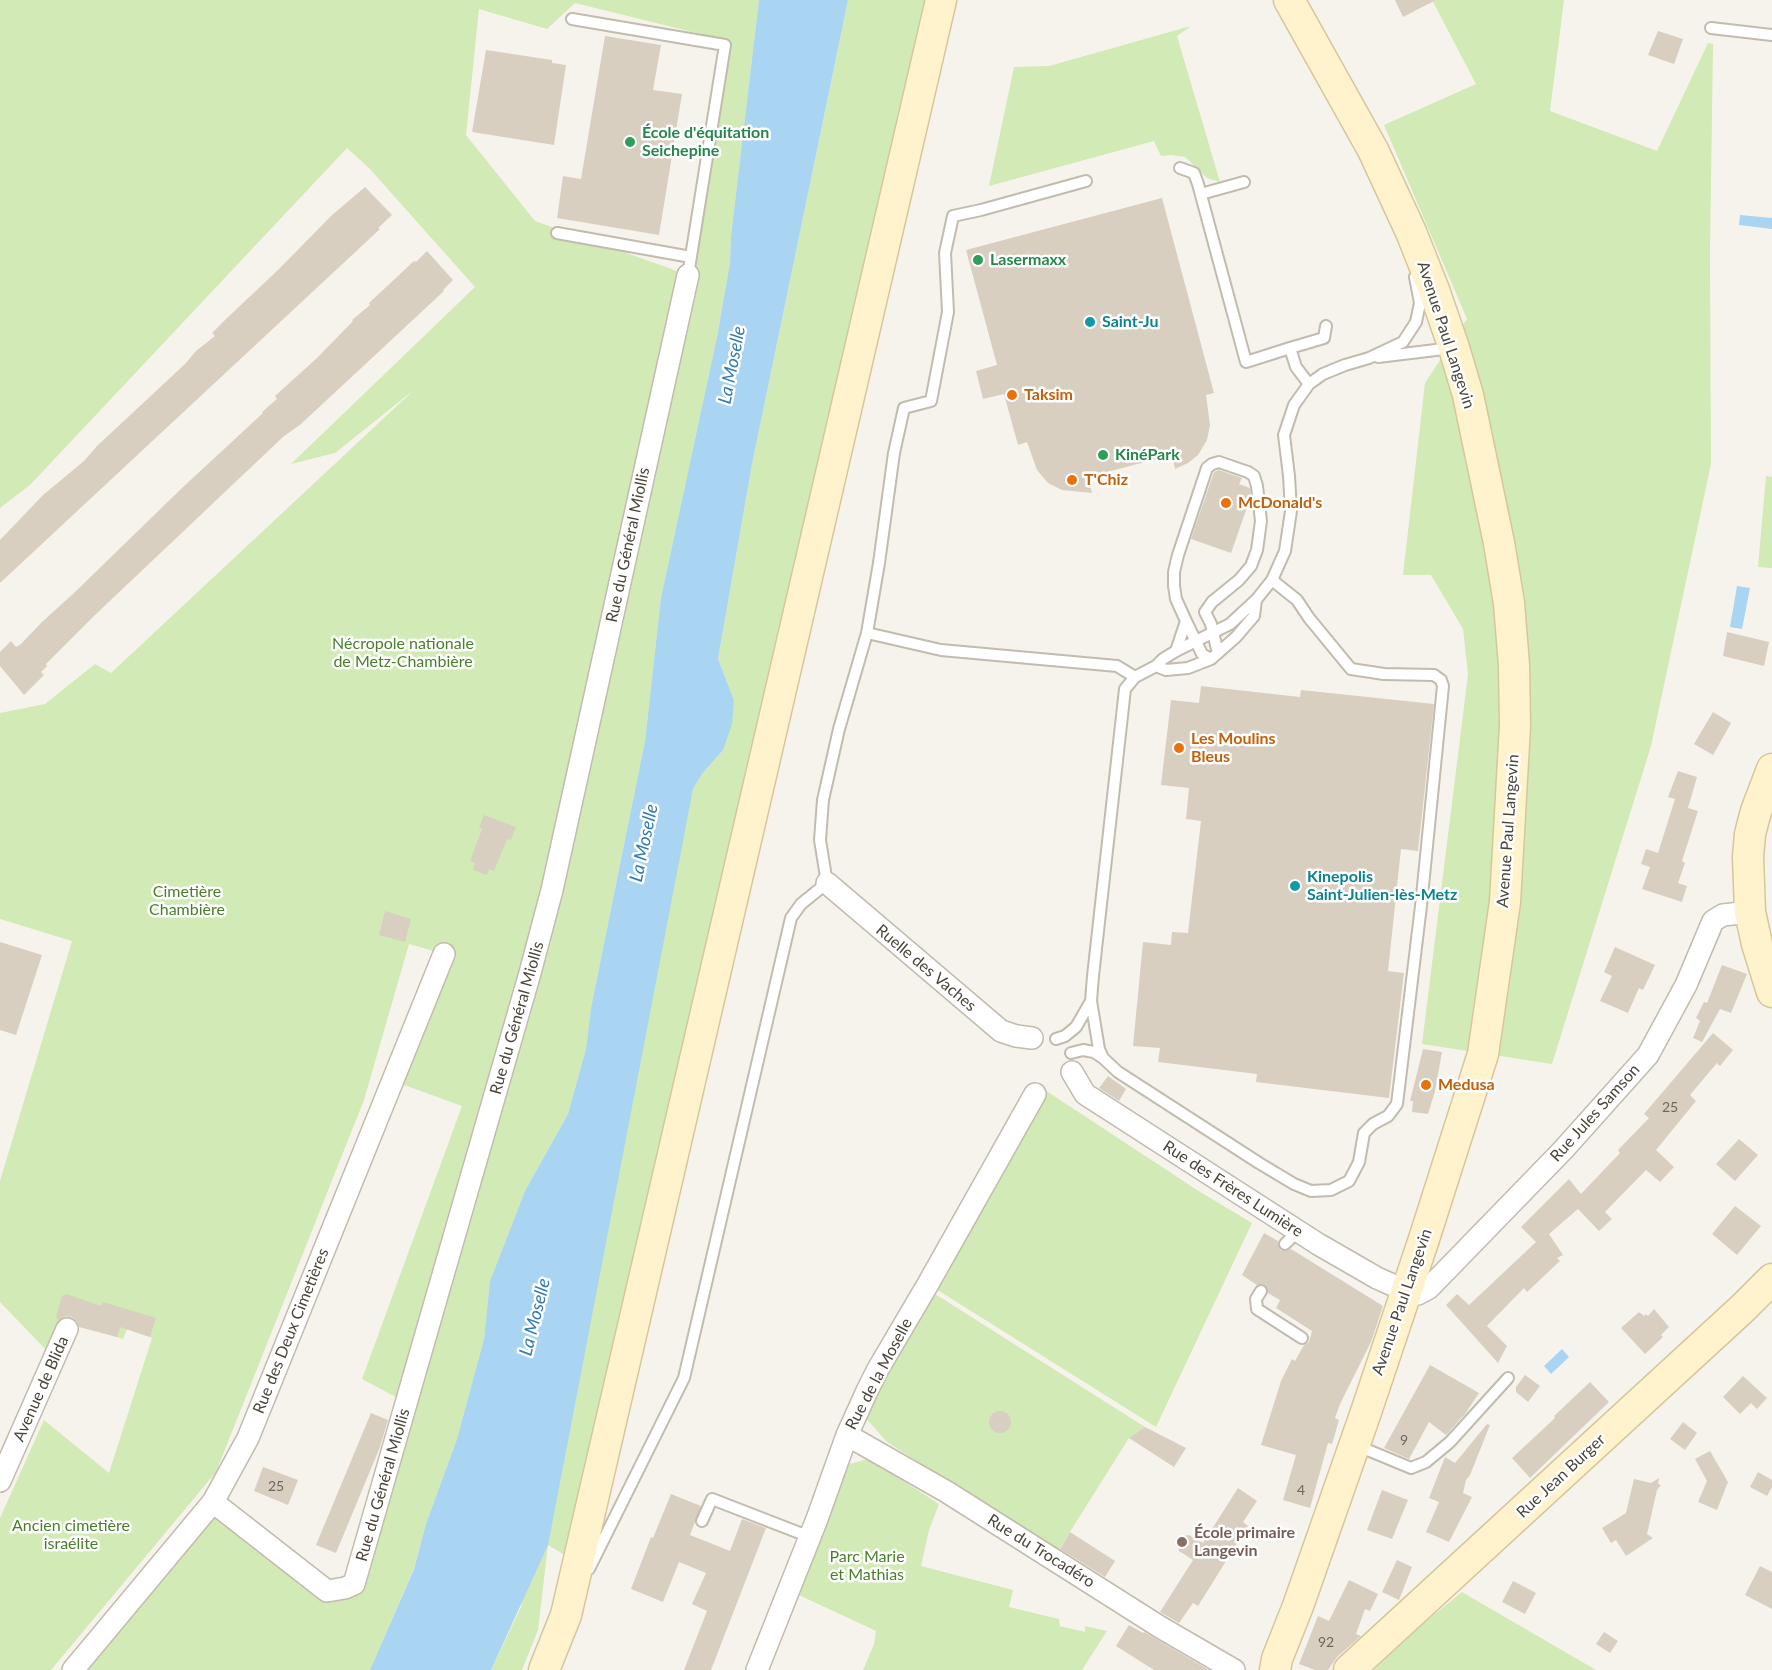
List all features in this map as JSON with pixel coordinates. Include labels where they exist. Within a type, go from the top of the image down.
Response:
[{"type":"main road","points":[[544,1670],[566,1615],[941,0]]},
{"type":"main road","name":"Avenue Paul Langevin","points":[[1275,1670],[1406,1291],[1483,1054],[1505,902],[1515,726],[1509,603],[1472,416],[1454,348],[1434,290],[1373,150],[1289,0]]},
{"type":"main road","points":[[1772,769],[1763,788],[1750,834],[1748,857],[1750,912],[1772,992]]},
{"type":"main road","name":"Rue Jean Burger","points":[[1349,1670],[1772,1279]]},
{"type":"street","name":"Rue du Général Miollis","points":[[213,1502],[327,1592],[354,1584],[552,890],[690,266]]},
{"type":"street","name":"Ruelle des Vaches","points":[[827,884],[1001,1031],[1032,1038]]},
{"type":"street","name":"Rue Jules Samson","points":[[1406,1291],[1418,1294],[1429,1288],[1564,1149],[1648,1054],[1686,985],[1713,921],[1723,915],[1750,912]]},
{"type":"street","name":"Rue des Deux Cimetières","points":[[73,1670],[213,1502],[248,1438],[444,954]]},
{"type":"street","name":"Rue des Frères Lumière","points":[[1071,1062],[1085,1094],[1292,1238],[1406,1291]]},
{"type":"street","name":"Rue de la Moselle","points":[[757,1670],[810,1537],[847,1435],[878,1369],[1035,1094]]},
{"type":"street","name":"Avenue de Blida","points":[[0,1481],[67,1329]]},
{"type":"street","name":"Rue du Trocadéro","points":[[847,1435],[947,1492],[1160,1627],[1234,1670]]},
{"type":"lane","points":[[557,233],[690,266],[725,45],[572,19]]},
{"type":"lane","points":[[1711,28],[1772,35]]},
{"type":"lane","points":[[1180,168],[1194,173],[1246,363],[1324,338],[1326,326]]},
{"type":"lane","points":[[566,1615],[684,1378],[791,918],[801,904],[827,884],[820,840],[823,800],[839,729],[867,633],[894,453],[904,408],[931,401],[948,312],[945,253],[953,216],[1086,181]]},
{"type":"lane","points":[[1201,194],[1244,183]]},
{"type":"lane","points":[[1389,184],[1391,214]]},
{"type":"lane","points":[[1103,1058],[1099,1049],[1090,1000],[1125,689],[1135,677],[1156,666],[1163,659],[1230,624],[1256,600],[1272,580],[1285,551],[1290,511],[1284,435],[1294,405],[1309,384],[1323,374],[1403,342],[1416,322],[1420,303],[1412,271]]},
{"type":"lane","points":[[1290,348],[1296,367],[1309,384]]},
{"type":"lane","points":[[1369,357],[1454,348]]},
{"type":"lane","points":[[1219,462],[1254,476],[1257,486],[1260,536],[1251,566],[1239,580],[1212,602],[1205,612],[1213,633],[1214,656],[1202,654],[1195,642],[1176,599],[1174,572],[1207,468],[1219,462]]},
{"type":"lane","points":[[1071,1062],[1083,1050],[1095,1052],[1118,1072],[1236,1149],[1294,1184],[1311,1191],[1331,1190],[1349,1181],[1359,1162],[1364,1134],[1373,1124],[1388,1116],[1397,1104],[1421,906],[1443,686],[1441,680],[1434,675],[1384,674],[1351,669],[1297,600],[1272,580]]},
{"type":"lane","points":[[1156,666],[1166,670],[1188,668],[1214,656],[1236,637],[1254,616],[1256,600]]},
{"type":"lane","points":[[1176,651],[1186,621]]},
{"type":"lane","points":[[867,633],[941,650],[1117,666],[1135,677]]},
{"type":"lane","points":[[1056,1039],[1065,1036],[1076,1027],[1090,1000]]},
{"type":"lane","points":[[1261,1292],[1256,1299],[1257,1308],[1302,1338]]},
{"type":"lane","points":[[1353,1444],[1411,1468],[1426,1462],[1450,1442],[1508,1378]]},
{"type":"lane","points":[[702,1521],[712,1499],[810,1537]]},
{"type":"green space","points":[[0,0],[759,0],[731,236],[730,263],[717,337],[661,598],[645,741],[591,1008],[586,1049],[568,1114],[525,1191],[490,1281],[484,1339],[457,1439],[426,1524],[414,1568],[370,1670],[79,1670],[213,1502],[318,1578],[345,1582],[407,1403],[362,1379],[462,1106],[393,1081],[444,954],[409,944],[364,1100],[216,1472],[51,1670],[0,1670],[0,1518],[44,1420],[109,1473],[152,1338],[127,1329],[123,1339],[59,1320],[50,1354],[0,1302],[0,1181],[72,941],[0,919],[0,713],[45,704],[95,664],[111,673],[415,389],[335,453],[291,464],[475,287],[369,168],[347,148],[30,485],[0,508]],"holes":[[[575,3],[729,41],[686,274],[535,221],[466,135],[479,9],[547,29]]]},
{"type":"green space","points":[[848,0],[932,0],[578,1563],[548,1545],[538,1630],[522,1670],[491,1670],[521,1607],[693,789],[702,774],[723,750],[734,700],[718,659],[752,464]]},
{"type":"green space","points":[[1432,0],[1564,0],[1550,111],[1657,151],[1708,43],[1713,44],[1710,252],[1711,464],[1651,746],[1552,1064],[1422,1044],[1468,674],[1463,629],[1431,575],[1403,575],[1425,383],[1467,319],[1384,125],[1476,84]]},
{"type":"green space","points":[[1191,26],[1177,36],[1220,182],[1207,178],[1185,157],[1161,156],[1154,141],[989,186],[1014,67],[1049,66]]},
{"type":"green space","points":[[1766,476],[1772,477],[1772,568],[1758,567]]},
{"type":"green space","points":[[1045,1090],[1197,1190],[1252,1223],[1156,1427],[928,1284]]},
{"type":"green space","points":[[932,1292],[1145,1427],[1129,1438],[1058,1551],[887,1442],[865,1417],[881,1379]]},
{"type":"green space","name":"Parc Marie et Mathias","points":[[869,1459],[939,1504],[929,1530],[921,1566],[1013,1590],[1009,1607],[1059,1619],[1060,1626],[1085,1632],[1085,1626],[1107,1631],[1082,1670],[863,1670],[874,1644],[876,1631],[799,1595],[849,1464]]},
{"type":"green space","points":[[1462,1592],[1596,1670],[1374,1670],[1407,1637]]},
{"type":"water","name":"La Moselle","points":[[759,0],[848,0],[752,464],[718,659],[734,700],[732,724],[723,750],[702,774],[693,789],[548,1545],[491,1670],[370,1670],[414,1569],[426,1524],[457,1439],[484,1339],[490,1281],[525,1191],[568,1114],[586,1049],[591,1008],[645,741],[661,598],[717,337],[730,263],[731,236]]},
{"type":"water","points":[[1740,215],[1772,218],[1772,229],[1739,225]]},
{"type":"water","points":[[1737,586],[1750,588],[1742,629],[1730,627]]},
{"type":"water","points":[[1562,1349],[1569,1357],[1551,1374],[1544,1366]]},
{"type":"building","points":[[1395,0],[1436,0],[1403,17]]},
{"type":"building","points":[[1658,31],[1683,39],[1674,64],[1648,55]]},
{"type":"building","points":[[605,36],[661,45],[653,90],[682,94],[659,235],[557,218],[563,176],[581,179]]},
{"type":"building","points":[[486,50],[552,60],[552,63],[566,65],[554,145],[472,132]]},
{"type":"building","points":[[365,187],[392,215],[378,228],[380,229],[0,583],[0,540],[43,495],[84,461],[196,351],[215,336],[212,333],[226,319],[331,216]]},
{"type":"building","name":"Saint-Ju","points":[[1162,198],[1214,393],[1206,395],[1210,425],[1207,440],[1198,455],[1175,469],[1172,455],[1088,477],[1092,493],[1062,490],[1048,483],[1037,470],[1027,442],[1018,445],[1004,394],[983,399],[976,371],[997,365],[966,250]]},
{"type":"building","points":[[427,251],[453,280],[444,291],[301,424],[283,437],[95,615],[46,664],[47,666],[41,672],[44,675],[24,695],[0,666],[0,652],[11,641],[16,647],[21,644],[263,413],[277,399],[275,396],[317,358],[352,320],[370,305],[369,303]]},
{"type":"building","name":"McDonald's","points":[[1219,470],[1242,478],[1239,484],[1250,488],[1251,496],[1231,553],[1191,539],[1214,472]]},
{"type":"building","points":[[1727,632],[1769,642],[1764,666],[1723,656]]},
{"type":"building","points":[[1201,686],[1300,697],[1301,690],[1434,704],[1418,851],[1401,849],[1388,971],[1404,973],[1389,1098],[1256,1082],[1257,1074],[1158,1062],[1160,1048],[1133,1046],[1143,942],[1171,945],[1172,932],[1188,933],[1201,821],[1186,819],[1189,788],[1161,785],[1171,700],[1199,703]]},
{"type":"building","points":[[1713,712],[1731,723],[1713,755],[1694,744]]},
{"type":"building","points":[[1678,771],[1697,777],[1688,808],[1698,811],[1682,861],[1685,863],[1678,883],[1687,886],[1682,902],[1642,889],[1650,867],[1641,864],[1646,849],[1658,853],[1675,799],[1668,797]]},
{"type":"building","points":[[484,815],[516,827],[511,840],[507,839],[494,871],[489,869],[487,875],[473,870],[475,863],[470,861],[482,829],[479,827]]},
{"type":"building","points":[[385,911],[411,919],[405,942],[379,935]]},
{"type":"building","points":[[0,942],[42,955],[16,1035],[0,1030]]},
{"type":"building","points":[[1615,947],[1655,965],[1643,990],[1639,988],[1628,1013],[1600,1001],[1612,976],[1604,972]]},
{"type":"building","points":[[1722,965],[1747,974],[1731,1013],[1720,1009],[1702,1042],[1693,1038],[1700,1021],[1696,1018],[1704,1002],[1707,1003]]},
{"type":"building","points":[[1713,1033],[1733,1050],[1720,1066],[1717,1063],[1690,1095],[1696,1101],[1656,1150],[1674,1167],[1660,1182],[1646,1170],[1605,1212],[1612,1219],[1599,1231],[1578,1209],[1549,1234],[1563,1255],[1557,1258],[1560,1261],[1527,1292],[1524,1288],[1487,1326],[1507,1346],[1498,1363],[1446,1305],[1457,1294],[1469,1305],[1536,1242],[1521,1227],[1569,1179],[1581,1194],[1649,1118],[1644,1114]]},
{"type":"building","name":"Medusa","points":[[1423,1049],[1442,1052],[1428,1114],[1412,1112],[1413,1101],[1410,1101]]},
{"type":"building","points":[[1108,1076],[1126,1089],[1119,1101],[1099,1088]]},
{"type":"building","points":[[1739,1139],[1758,1155],[1735,1181],[1716,1164]]},
{"type":"building","points":[[1735,1206],[1761,1226],[1737,1255],[1712,1234]]},
{"type":"building","points":[[1264,1233],[1278,1241],[1280,1250],[1291,1249],[1383,1306],[1371,1342],[1340,1404],[1335,1418],[1339,1420],[1332,1444],[1328,1443],[1310,1508],[1283,1500],[1296,1455],[1261,1445],[1281,1381],[1292,1359],[1295,1361],[1304,1345],[1309,1342],[1312,1331],[1276,1308],[1280,1300],[1268,1293],[1265,1285],[1257,1285],[1242,1275]]},
{"type":"building","points":[[66,1294],[101,1306],[103,1302],[156,1318],[150,1337],[120,1327],[117,1337],[79,1327],[77,1321],[72,1317],[65,1316],[58,1320],[56,1317],[62,1296]]},
{"type":"building","points":[[1654,1309],[1669,1327],[1661,1335],[1663,1337],[1645,1354],[1621,1328],[1639,1312],[1648,1316]]},
{"type":"building","points":[[1430,1365],[1479,1393],[1465,1414],[1446,1435],[1429,1422],[1409,1459],[1384,1448]]},
{"type":"building","points":[[1525,1375],[1540,1386],[1528,1402],[1516,1392],[1516,1387]]},
{"type":"building","points":[[1743,1376],[1767,1398],[1757,1409],[1751,1403],[1740,1414],[1723,1397]]},
{"type":"building","points":[[1590,1382],[1609,1402],[1530,1478],[1512,1458]]},
{"type":"building","points":[[1000,1411],[1008,1414],[1011,1422],[1008,1430],[1000,1433],[992,1430],[989,1422],[992,1414]]},
{"type":"building","points":[[371,1413],[388,1420],[380,1447],[336,1553],[316,1545]]},
{"type":"building","points":[[1683,1422],[1697,1433],[1685,1450],[1670,1439]]},
{"type":"building","points":[[1487,1424],[1490,1425],[1466,1480],[1463,1493],[1472,1497],[1449,1542],[1426,1532],[1439,1502],[1429,1498],[1445,1457],[1455,1463]]},
{"type":"building","points":[[1145,1427],[1186,1448],[1174,1467],[1129,1438]]},
{"type":"building","points":[[1710,1451],[1728,1482],[1717,1510],[1698,1502],[1707,1481],[1695,1459]]},
{"type":"building","points":[[263,1467],[298,1480],[288,1505],[254,1491]]},
{"type":"building","points":[[1758,1472],[1772,1480],[1772,1487],[1767,1496],[1750,1487]]},
{"type":"building","points":[[1659,1478],[1658,1484],[1661,1485],[1657,1490],[1647,1534],[1653,1538],[1626,1556],[1616,1540],[1611,1543],[1602,1528],[1626,1513],[1634,1479],[1651,1483]]},
{"type":"building","points":[[1238,1488],[1257,1501],[1243,1522],[1248,1526],[1198,1606],[1193,1603],[1179,1623],[1160,1612],[1193,1560],[1179,1551],[1178,1545],[1184,1536],[1189,1535],[1203,1543]]},
{"type":"building","points":[[1382,1490],[1408,1500],[1392,1539],[1367,1530]]},
{"type":"building","points":[[671,1494],[701,1506],[690,1535],[730,1551],[742,1519],[766,1528],[711,1670],[684,1670],[707,1611],[692,1604],[706,1573],[679,1562],[663,1602],[631,1589]]},
{"type":"building","points":[[1070,1532],[1115,1561],[1105,1577],[1060,1549]]},
{"type":"building","points":[[1397,1560],[1412,1567],[1399,1600],[1382,1592]]},
{"type":"building","points":[[1760,1566],[1772,1572],[1772,1609],[1745,1595]]},
{"type":"building","points":[[1349,1580],[1378,1594],[1370,1611],[1365,1609],[1356,1634],[1361,1636],[1337,1657],[1328,1670],[1315,1670],[1299,1664],[1318,1616],[1329,1621]]},
{"type":"building","points":[[1513,1581],[1536,1593],[1525,1614],[1502,1602]]},
{"type":"building","points":[[1129,1625],[1209,1670],[1154,1670],[1116,1646]]},
{"type":"building","points":[[1604,1632],[1618,1641],[1610,1653],[1596,1644]]},
{"type":"place","name":"École d'équitation Seichepine","points":[[630,142]]},
{"type":"place","name":"Lasermaxx","points":[[978,260]]},
{"type":"place","name":"Saint-Ju","points":[[1090,322]]},
{"type":"place","name":"Taksim","points":[[1012,395]]},
{"type":"place","name":"KinéPark","points":[[1103,455]]},
{"type":"place","name":"T'Chiz","points":[[1072,480]]},
{"type":"place","name":"McDonald's","points":[[1226,503]]},
{"type":"place","name":"Les Moulins Bleus","points":[[1179,748]]},
{"type":"place","name":"Kinepolis Saint-Julien-lès-Metz","points":[[1295,886]]},
{"type":"place","name":"Medusa","points":[[1426,1085]]},
{"type":"place","name":"École primaire Langevin","points":[[1182,1542]]},
{"type":"park label","name":"Nécropole nationale de Metz-Chambière","points":[[403,653]]},
{"type":"park label","name":"Cimetière Chambière","points":[[187,901]]},
{"type":"park label","name":"Ancien cimetière israélite","points":[[71,1535]]}]
